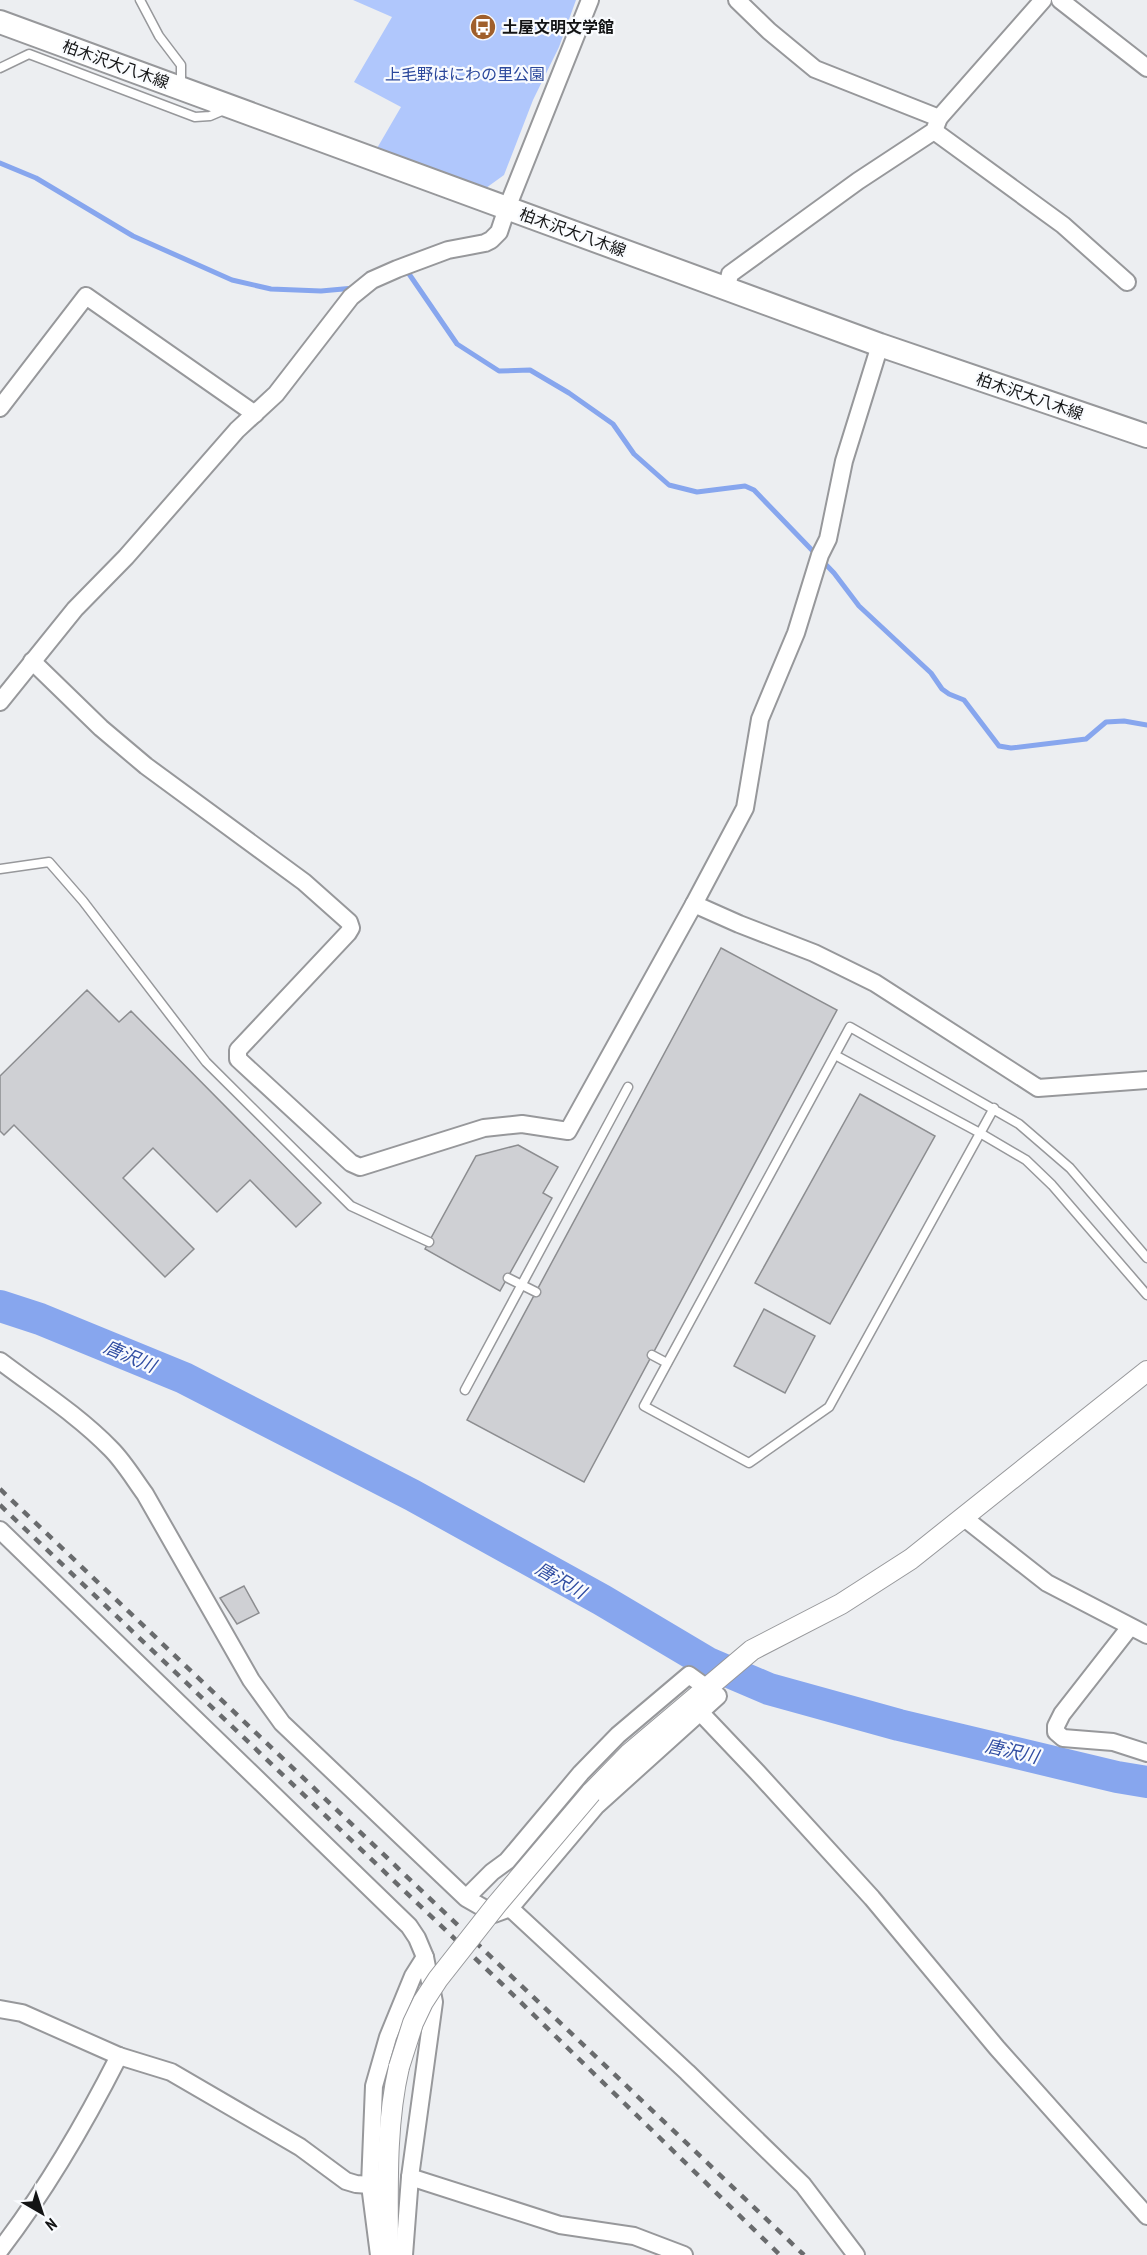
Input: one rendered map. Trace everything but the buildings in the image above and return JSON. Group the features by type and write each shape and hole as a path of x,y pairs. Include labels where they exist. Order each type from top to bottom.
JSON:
{"main road":[{"name":"柏木沢大八木線","path":"0,22 181,88 229,108 880,345 1147,436"}],"street":[{"path":"0,702 75,609 133,549 237,430 276,394 351,297 372,280 448,250 484,243 500,232 507,208 590,0"},
{"path":"737,0 814,69 936,124 1063,225 1127,282"},
{"path":"727,288 730,274 936,124 1043,0"},
{"path":"1060,0 1147,68"},
{"path":"0,408 86,296 255,414"},
{"path":"32,661 101,728 146,766 304,882 349,922 351,928 348,933 238,1050 238,1059 351,1163 360,1167 484,1128 522,1124 568,1131 746,808 760,719 796,633 820,555 828,539 844,460 880,345"},
{"path":"694,904 814,953 875,983 1038,1088 1147,1080"},
{"path":"0,1361 113,1450 145,1494 251,1680 282,1723 466,1898 494,1914 510,1908 596,1806 718,1696 710,1684 689,1675 618,1736 580,1773 507,1861 492,1872 466,1898"},
{"path":"388,2255 392,2116 399,2067 413,2023 438,1979 591,1793 629,1754 736,1662 752,1650 850,1598 911,1559 1147,1371"},
{"path":"963,1517 1047,1583 1147,1635"},
{"path":"0,1530 409,1926 417,1938 425,1958 434,2002 410,2177 404,2255"},
{"path":"1130,1627 1062,1714 1056,1726 1056,1732 1063,1738 1113,1742 1147,1753"},
{"path":"700,1712 872,1899 997,2048 1130,2200 1147,2216"},
{"path":"510,1908 687,2072 803,2185 856,2255"},
{"path":"379,2255 369,2185 375,2086 387,2037 413,1976 425,1958"},
{"path":"0,2009 22,2013 119,2055 171,2072 300,2147 346,2181 369,2185"},
{"path":"387,2037 428,2049"},
{"path":"0,2250 55,2168 98,2097 119,2055"},
{"path":"410,2177 560,2225 634,2236 684,2255"}],"lane":[{"path":"140,0 159,36 181,64 181,88"},
{"path":"0,68 29,54 195,117 210,116 229,108"},
{"path":"0,869 48,862 82,901 206,1062 222,1078 351,1206 429,1242"},
{"path":"994,1108 829,1407 749,1463 644,1406 850,1028 994,1108 1019,1124 1070,1168 1147,1258"},
{"path":"836,1055 1026,1160 1052,1185 1147,1295"},
{"path":"465,1390 628,1087"},
{"path":"508,1278 536,1292"},
{"path":"652,1355 668,1363"}],"green space":[{"name":"上毛野はにわの里公園","path":"353,0 576,0 559,47 533,100 504,175 486,188 376,150 401,107 354,82 392,17"}],"waterway":[{"path":"0,163 36,178 133,236 232,280 271,289 321,291 354,288"},
{"path":"404,272 407,271 457,344 499,371 530,370 569,393 613,424 634,454 669,485 697,492 745,486 754,490 834,573 859,606 931,673 942,689 964,700 999,746 1011,748 1086,739 1106,722 1124,721 1147,725"},
{"name":"唐沢川","path":"0,1306 40,1319 184,1378 412,1495 602,1600 708,1663 769,1689 899,1725 1117,1777 1147,1782"}],"railway":[{"path":"0,1489 804,2255"},
{"path":"0,1505 501,1983 780,2255"}],"place":[{"name":"土屋文明文学館","path":"483,27"}]}
